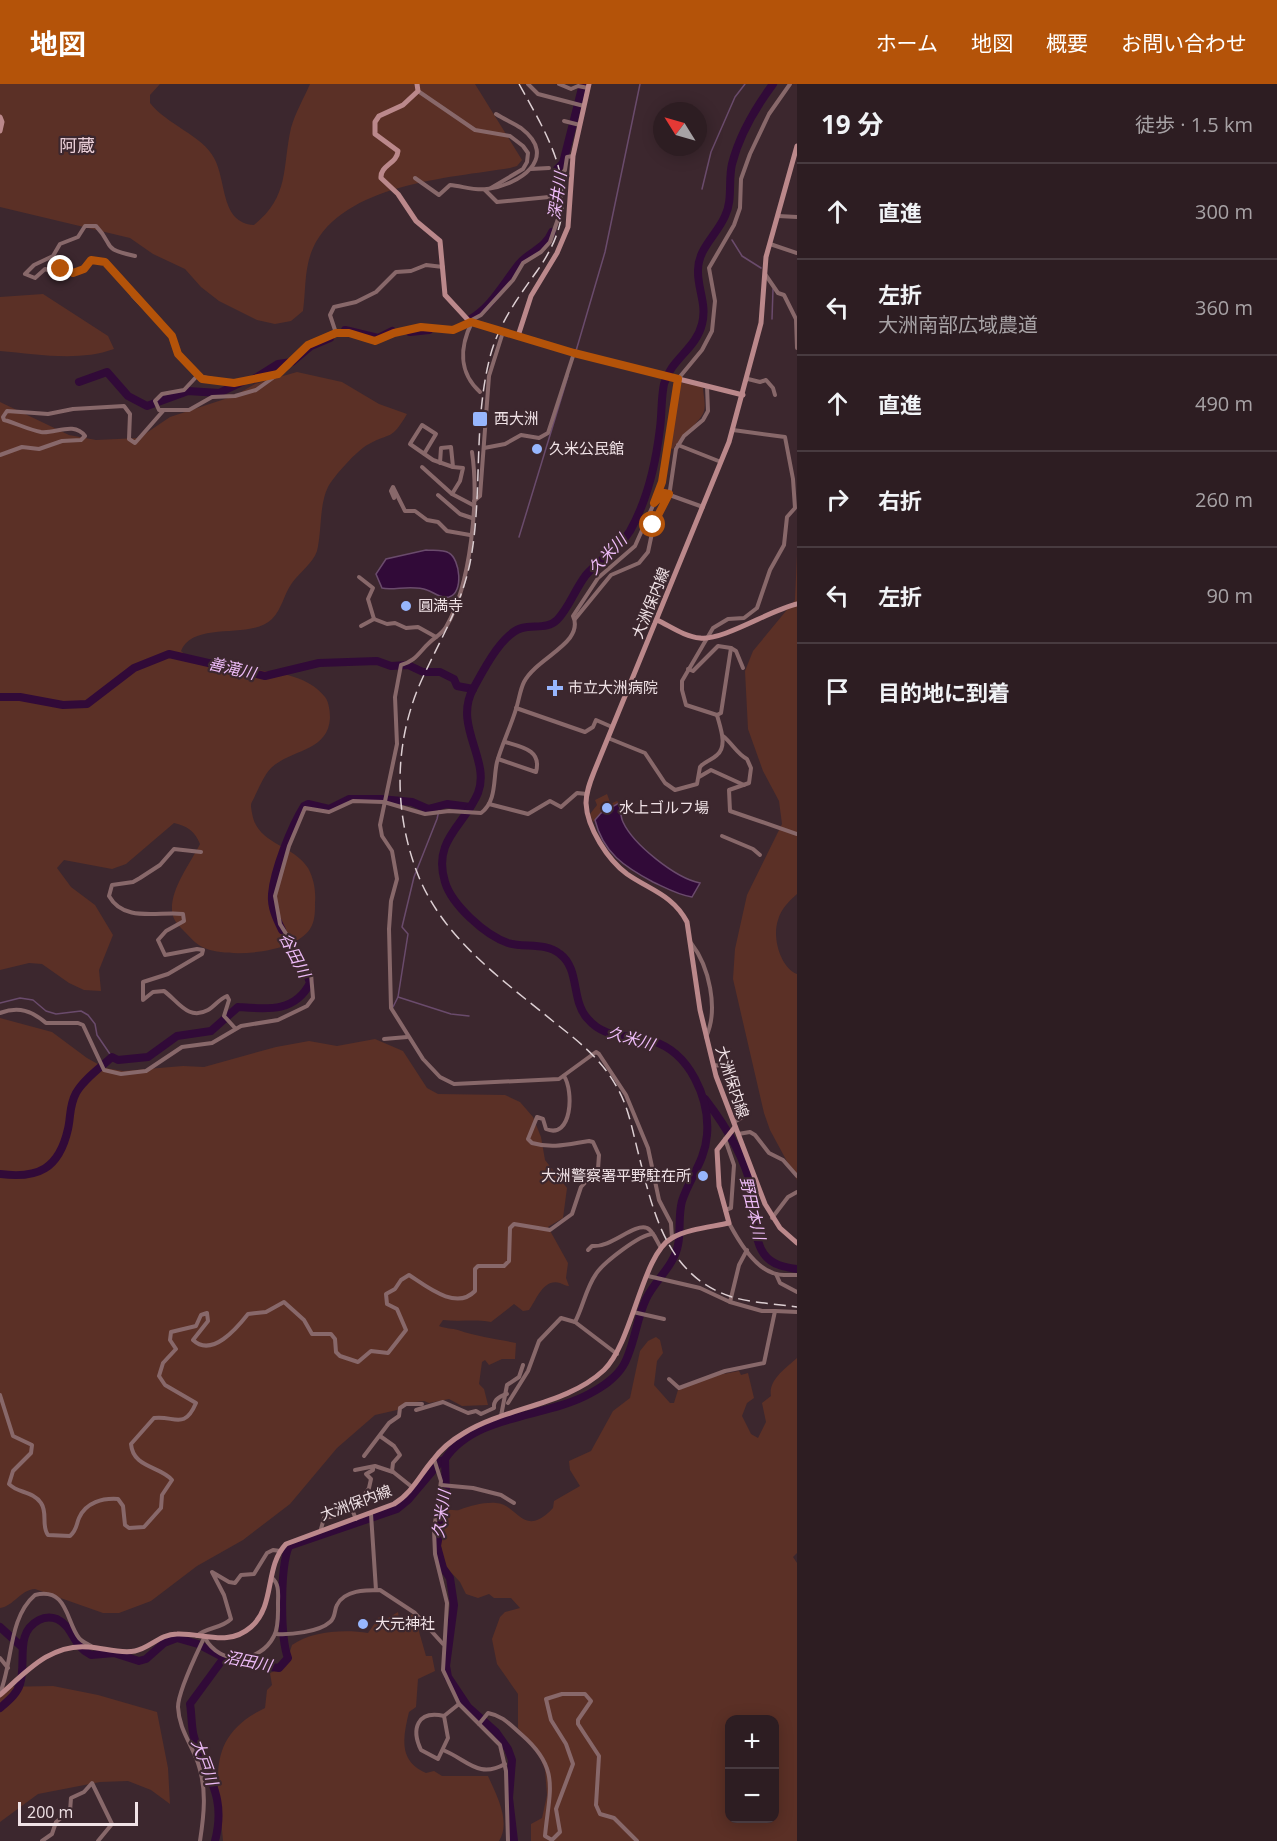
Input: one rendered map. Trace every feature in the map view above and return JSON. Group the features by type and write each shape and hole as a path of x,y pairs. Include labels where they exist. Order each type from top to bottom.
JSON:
{"main road":[{"path":"518,336 531,296 557,253 568,227 573,156 589,86"},
{"path":"417,87 403,105 379,116 373,128 379,138 398,151 394,160 383,169 381,178 398,194 416,221 440,241 445,295 470,321 574,353 743,395"},
{"path":"0,117 0,131"},
{"name":"大洲保内線","path":"280,1551 293,1540 321,1529 371,1515 401,1499 434,1460 464,1433 501,1416 539,1404 593,1378 616,1354 661,1248 673,1238 683,1234 729,1223 716,1164 717,1150 734,1126 712,1065 705,1037 691,943 680,909 658,890 621,869 606,851 589,816 587,794 733,430 748,379 763,309 764,274 770,244 797,146"},
{"path":"657,620 685,634 705,638 720,635 771,612 797,604"},
{"path":"734,1126 772,1218 797,1243"},
{"path":"0,1695 53,1652 74,1646 128,1652 145,1647 171,1634 196,1636 203,1640 228,1638 252,1626 263,1612 280,1551"}],"street":[{"path":"528,84 538,94 584,106"},
{"path":"559,84 571,89 578,86 589,86"},
{"path":"0,1013 24,1010 34,1013 46,1023 78,1023 83,1026 104,1070 121,1074 146,1071 158,1065 174,1050 217,1041 235,1028 278,1020 307,1006 313,998 311,974 280,924 275,896 289,846 305,808 329,812 353,801 384,802 425,814 454,811 480,813 489,804 498,759 526,678 549,654 571,640 576,630 573,616 598,578 635,546 654,503 662,482 677,379 702,350 712,331 715,301 710,268 734,225 740,208 744,168 769,114 790,84"},
{"path":"417,87 476,130 510,136 524,146 528,153 523,169 491,188"},
{"path":"415,178 439,195 450,185 485,190 515,180 530,170 537,161 538,152 534,145 521,128 496,114"},
{"path":"564,121 580,125"},
{"path":"197,376 184,390 158,397 155,406 163,411 189,410 212,397 226,398 248,392 278,374 308,345 336,333 349,333 375,341 394,333 421,327 453,330 470,321 489,307 513,280 523,263 541,252 550,242 559,216 560,177 565,170 567,157 573,156"},
{"path":"530,170 549,168"},
{"path":"485,190 497,202 549,197 559,192"},
{"path":"778,216 797,217"},
{"path":"135,256 114,251 96,226 86,226 78,237 60,244 53,255 34,265 25,274 35,278 45,269 57,273 63,267 73,273 84,269 91,260 105,262 172,336 178,354 197,376 234,383 278,374"},
{"path":"770,244 797,253"},
{"path":"336,333 330,315 334,307 356,302 376,292 396,272 411,271 431,264 444,267"},
{"path":"764,274 770,278 778,293 784,295 796,319 797,348"},
{"path":"470,321 462,352 470,381 480,392"},
{"path":"473,503 480,496 489,376 503,332"},
{"path":"484,448 505,444 521,435 538,438 548,433 574,353"},
{"path":"748,379 760,382 766,380 773,388 775,395"},
{"path":"575,619 611,575 639,563 644,558 655,519 669,494 673,458 678,445 706,416 707,386"},
{"path":"0,455 13,448 39,449 62,441 81,440 85,436 79,430 59,428 39,431 4,420 3,417 7,411 48,414 73,409 124,406 130,414 129,439 135,443 163,411"},
{"path":"424,454 436,434 422,425 410,444 424,454 440,463 463,468 460,481 452,494"},
{"path":"717,716 686,705 681,686 705,638 718,624 728,619 744,618 757,608 770,570 784,545 787,517 795,508 793,479 784,437 733,430"},
{"path":"678,445 722,462"},
{"path":"440,463 441,448 451,447 453,467"},
{"path":"472,452 476,468 472,518 459,598 446,627 414,660 401,664 395,697 397,744 380,831 390,847 397,879 391,901 389,929 391,1008 408,1037 440,1077 454,1084 549,1080 564,1076 596,1052 606,1063 626,1095 648,1148 658,1200 671,1223 673,1238"},
{"path":"422,467 452,494 473,503"},
{"path":"394,498 391,491 393,487 405,511 415,511 427,520 438,522 447,531 470,535"},
{"path":"654,503 664,493 704,507"},
{"path":"438,495 460,514 472,518"},
{"path":"359,577 373,588 368,596 374,619"},
{"path":"361,626 374,619 387,624 395,623 406,628 418,627 436,637"},
{"path":"688,669 693,670 718,646 736,651 743,668"},
{"path":"717,716 721,713 731,648"},
{"path":"516,708 585,732 592,728 596,720 612,727"},
{"path":"608,738 645,753 665,783 675,790 697,784 700,767 704,762 718,755 723,736 717,716"},
{"path":"723,736 733,744 740,755 747,759 752,777 749,783 729,790 730,811 797,834"},
{"path":"498,759 536,772 538,769 538,757 535,753 505,742"},
{"path":"699,778 711,770 744,785"},
{"path":"489,804 528,814 546,802 550,801 561,807 577,793 587,794"},
{"path":"722,836 753,849 760,855"},
{"path":"201,852 174,849 160,865 140,879 112,885 109,896 115,904 132,913 183,914 184,921 166,931 158,940 165,955 203,950 194,961 143,982 143,1000 153,992 164,991 185,1010 199,1013 207,1011 227,996 229,1000 224,1016 235,1028"},
{"path":"691,943 699,953 711,996 711,1026 705,1037"},
{"path":"384,1039 408,1037"},
{"path":"712,1065 723,1066 732,1078 742,1099 743,1117 734,1126"},
{"path":"0,1395 13,1436 32,1445 31,1454 14,1471 9,1484 39,1500 45,1511 45,1528 48,1535 70,1536 76,1529 80,1515 93,1502 102,1499 118,1499 123,1506 125,1525 129,1528 144,1527 161,1508 162,1495 172,1480 137,1459 131,1449 133,1440 154,1418 177,1421 187,1417 196,1403 165,1385 159,1376 163,1363 176,1349 170,1340 171,1332 196,1326 201,1315 207,1313 208,1321 193,1340 198,1344 210,1345 228,1336 248,1314 266,1312 284,1302 304,1320 312,1334 331,1334 335,1339 336,1352 340,1356 358,1362 371,1351 388,1353 406,1330 397,1309 387,1304 386,1294 395,1289 405,1277 409,1275 433,1292 443,1295 462,1297 472,1295 475,1291 475,1269 478,1266 504,1266 509,1261 509,1235 510,1228 514,1224 550,1230 572,1215 580,1187 598,1169 599,1155 596,1147 589,1141 570,1146 548,1146 532,1143 528,1139 537,1118 543,1119 546,1129 551,1131 567,1120 571,1091 564,1076"},
{"path":"738,1134 750,1132 755,1135 770,1153 783,1160 797,1176"},
{"path":"725,1137 734,1165 730,1208 725,1210"},
{"path":"772,1218 788,1197 797,1192"},
{"path":"729,1223 747,1250 766,1269 776,1274 797,1275"},
{"path":"588,1250 592,1246 614,1242 638,1228 650,1229 661,1248"},
{"path":"575,1322 592,1282 601,1268 643,1235 653,1234"},
{"path":"730,1302 739,1265 747,1250"},
{"path":"776,1274 780,1283 797,1292"},
{"path":"650,1277 700,1288 730,1302 762,1311 797,1312"},
{"path":"669,1379 679,1388 725,1371 764,1363 775,1311"},
{"path":"634,1312 664,1319"},
{"path":"508,1403 528,1371 543,1337 561,1318 575,1322 616,1354"},
{"path":"501,1416 507,1385 514,1378 519,1377 523,1365"},
{"path":"416,1410 442,1402 468,1413 482,1414 494,1408 494,1403 500,1396 507,1394"},
{"path":"364,1456 389,1423 399,1416 400,1408 410,1403 422,1404"},
{"path":"380,1436 394,1446 400,1455 393,1463 393,1472"},
{"path":"434,1460 441,1485 434,1530 435,1554 447,1603 443,1670 459,1704 497,1741 505,1764 508,1841"},
{"path":"353,1512 369,1488 370,1479 366,1474 373,1470 373,1467"},
{"path":"355,1470 373,1467 393,1472 413,1487"},
{"path":"441,1485 473,1488 501,1495 514,1503"},
{"path":"321,1529 324,1518 340,1515 349,1510 353,1512"},
{"path":"353,1512 356,1519"},
{"path":"371,1515 376,1590"},
{"path":"196,1636 199,1632 220,1627 231,1619 224,1595 212,1572 235,1583 241,1575 254,1574 267,1553 273,1550 280,1551"},
{"path":"200,1841 205,1801 203,1781 196,1758 182,1731 178,1708 192,1660 203,1640 223,1655 240,1659 255,1656 277,1634 279,1591 272,1577"},
{"path":"277,1634 314,1629 329,1623 335,1615 338,1603 351,1593 376,1590 385,1591 415,1613 443,1644"},
{"path":"0,1695 22,1611 28,1601 41,1593 58,1600 70,1616 79,1639 93,1647"},
{"path":"0,1658 8,1668"},
{"path":"479,1723 492,1713 504,1718 540,1752 552,1786 545,1836 552,1840 560,1832 556,1809 573,1764 566,1744 551,1720 546,1699 562,1694 585,1694 591,1701 578,1724 600,1762 596,1805 600,1814 614,1818 637,1841"},
{"path":"444,1716 448,1738 438,1759 425,1754 415,1732 417,1723 430,1715 444,1716 459,1704"},
{"path":"443,1750 470,1766 487,1771 492,1771 505,1764"},
{"path":"42,1841 52,1834 56,1822 70,1811 71,1798 84,1792 92,1783 112,1824 98,1841"}],"shaded area":[{"path":"0,84 160,84 150,95 150,103 209,150 218,167 230,209 235,217 254,225 266,214 279,192 283,181 291,128 310,84 475,84 522,160 517,166 510,168 400,188 372,197 348,210 328,227 313,248 307,271 303,311 291,321 275,324 257,320 219,301 201,287 185,269 153,254 130,238 0,207"},
{"path":"43,294 108,336 114,349 72,356 0,351 0,297"},
{"path":"297,372 342,382 379,404 407,414 394,432 364,447 331,482 323,502 317,551 292,583 272,619 263,625 251,628 197,636 181,651 194,660 211,665 273,672 293,677 311,684 326,699 330,718 328,729 323,737 316,744 271,768 261,783 251,806 255,824 261,832 294,854 308,868 315,894 315,914 312,926 302,937 291,944 277,948 231,953 203,948 191,938 173,916 173,902 178,885 200,844 190,830 174,823 126,864 112,869 64,860 57,868 71,887 95,905 113,935 99,970 101,991 84,990 69,983 42,964 29,963 0,970 0,402 69,435 96,440 139,438 170,417 234,396 255,384"},
{"path":"678,382 703,387 705,408 699,419 673,449 668,447"},
{"path":"426,550 444,551 453,556 459,576 454,594 446,597 421,588 382,588 376,574 386,559"},
{"path":"797,554 797,894 781,912 776,935 782,958 786,965 797,974 797,1180 770,1130 764,1113 733,979 735,949 747,895 782,824 779,801 763,771 748,729 745,671 753,651 795,600"},
{"name":"水上ゴルフ場","path":"607,794 610,802 599,809 617,801 619,803 601,813 593,822 590,814 597,805 595,800"},
{"path":"619,803 623,822 645,850 667,867 700,883 692,897 653,882 624,864 609,850 595,820 601,813"},
{"path":"0,1018 52,1032 87,1058 105,1068 123,1071 183,1066 204,1067 276,1047 309,1041 337,1046 375,1039 403,1051 427,1088 438,1094 505,1095 520,1102 533,1117 541,1137 545,1160 567,1188 563,1218 548,1227 568,1263 566,1278 569,1286 554,1282 549,1284 541,1291 529,1310 523,1311 514,1304 491,1322 443,1320 439,1326 444,1328 516,1343 515,1359 502,1359 489,1365 485,1360 482,1362 479,1384 484,1389 488,1405 462,1406 449,1399 429,1403 424,1401 405,1403 397,1410 375,1415 337,1448 290,1504 243,1540 197,1566 151,1601 119,1613 103,1613 35,1589 25,1592 5,1607 0,1608"},
{"path":"656,1337 660,1340 663,1353 657,1361 654,1385 670,1403 674,1403 678,1390 708,1377 739,1371 741,1375 748,1373 754,1398 747,1403 742,1416 751,1434 758,1438 766,1422 762,1403 771,1396 775,1380 797,1358 797,1553 793,1557 797,1563 797,1841 531,1841 531,1824 542,1818 547,1795 545,1770 538,1752 518,1728 518,1694 497,1664 492,1639 500,1617 505,1612 520,1608 511,1598 494,1598 489,1594 478,1598 466,1594 460,1582 447,1568 439,1536 446,1510 496,1503 504,1505 528,1521 535,1521 553,1508 554,1501 580,1486 570,1470 569,1461 591,1451 613,1411 630,1398 640,1351 648,1341"},
{"path":"398,1612 399,1619 414,1614 426,1656 432,1656 435,1671 418,1679 416,1707 409,1712 405,1730 407,1755 417,1768 426,1773 434,1771 442,1776 488,1776 499,1800 503,1817 504,1826 499,1841 223,1841 218,1782 223,1748 231,1733 245,1720 265,1708 267,1690 272,1685 270,1673 284,1665 292,1645 300,1640 328,1632 368,1633 379,1617 385,1620"},
{"path":"53,1686 98,1695 157,1712 168,1768 170,1804 151,1790 128,1781 100,1782 38,1794 0,1822 0,1687"}],"waterway":[{"name":"深井川","path":"559,206 557,169 563,163 583,84"},
{"path":"576,351 605,252 640,84"},
{"path":"702,189 711,152 735,97 745,84"},
{"name":"久米川","path":"514,1841 509,1798 512,1760 508,1749 496,1732 468,1707 448,1677 446,1666 454,1605 450,1578 443,1568 437,1546 446,1496 445,1459 458,1444 474,1433 492,1425 571,1402 589,1394 620,1371 630,1351 646,1299 676,1253 682,1201 706,1144 707,1121 701,1092 687,1066 677,1055 652,1041 601,1030 587,1018 579,1003 570,968 560,954 548,948 508,943 489,933 470,918 455,900 445,882 442,867 443,855 446,844 478,793 481,781 467,716 468,703 482,673 500,645 515,631 549,625 557,620 586,575 626,537 636,519 650,481 656,454 662,395 667,375 695,340 702,324 703,304 698,279 701,256 722,223 727,210 732,164 739,143 754,112 773,84"},
{"name":"深井川","path":"469,320 491,302 519,264 541,246 552,232"},
{"path":"732,240 742,256 761,268"},
{"path":"772,319 773,289"},
{"name":"深井川","path":"345,330 378,338 392,331"},
{"name":"深井川","path":"410,332 429,330"},
{"name":"深井川","path":"254,379 278,364 292,362 311,346 330,338"},
{"name":"深井川","path":"79,382 107,372 128,396 147,406 188,391 219,393 242,382"},
{"path":"519,537 568,376"},
{"name":"善滝川","path":"0,697 20,697 63,705 87,704 134,668 169,654 265,676 319,663 377,661 391,666 408,665 423,672 440,672 454,679 457,686 473,689"},
{"name":"谷田川","path":"282,930 273,908 273,884 284,849 304,806 308,804 329,809 349,799 381,799 412,802 428,809 447,804 470,807"},
{"path":"393,1007 398,997 408,934 402,927 414,877 440,806"},
{"name":"谷田川","path":"0,1174 36,1173 53,1162 64,1143 76,1093 88,1078 112,1057 118,1060 148,1057 177,1036 211,1031 238,1007 269,1008 288,1004 304,993 310,983 303,962"},
{"path":"398,997 451,1014 469,1016"},
{"path":"0,1003 20,998 33,1000 46,1011 56,1014 81,1011 88,1015 95,1024 97,1035 112,1057"},
{"name":"野田本川","path":"705,1099 727,1131 745,1166 752,1190 756,1232 760,1247 767,1258 775,1263 797,1269"},
{"name":"沼田川","path":"0,1708 19,1688 26,1632 39,1620 46,1618 55,1618 63,1622 80,1647 91,1655 114,1653 139,1661 146,1659 164,1643 177,1638 198,1644 232,1662 279,1668 288,1658 285,1648 282,1602 284,1569 289,1546 397,1509 408,1500 441,1461"},
{"path":"0,1627 22,1647"},
{"name":"大戸川","path":"215,1841 218,1825 217,1798 194,1737 190,1704 223,1659"}],"railway":[{"path":"519,84 544,131 561,176 563,198 560,222 552,246 502,325 489,361 481,411 476,513 470,563 456,608 414,699 403,745 400,791 407,838 423,887 453,932 491,970 588,1050 609,1075 626,1108 657,1218 677,1257 692,1274 710,1287 732,1297 797,1307"}],"place":[{"name":"西大洲","path":"480,419"},
{"name":"久米公民館","path":"537,449"},
{"name":"圓満寺","path":"406,606"},
{"name":"市立大洲病院","path":"555,688"},
{"name":"水上ゴルフ場","path":"607,808"},
{"name":"大洲警察署平野駐在所","path":"703,1176"},
{"name":"大元神社","path":"363,1624"}],"district":[{"name":"阿蔵","path":"77,146"}],"route":[{"path":"61,269 66,268 73,273 84,269 87,262 91,260 105,262 116,272 133,296 172,336 178,354 202,379 234,383 278,374 288,367 308,345 336,333 349,333 375,341 394,333 421,327 443,331 453,330 471,322 574,353 678,379 662,482 654,503 664,493 669,494 653,525"}]}
